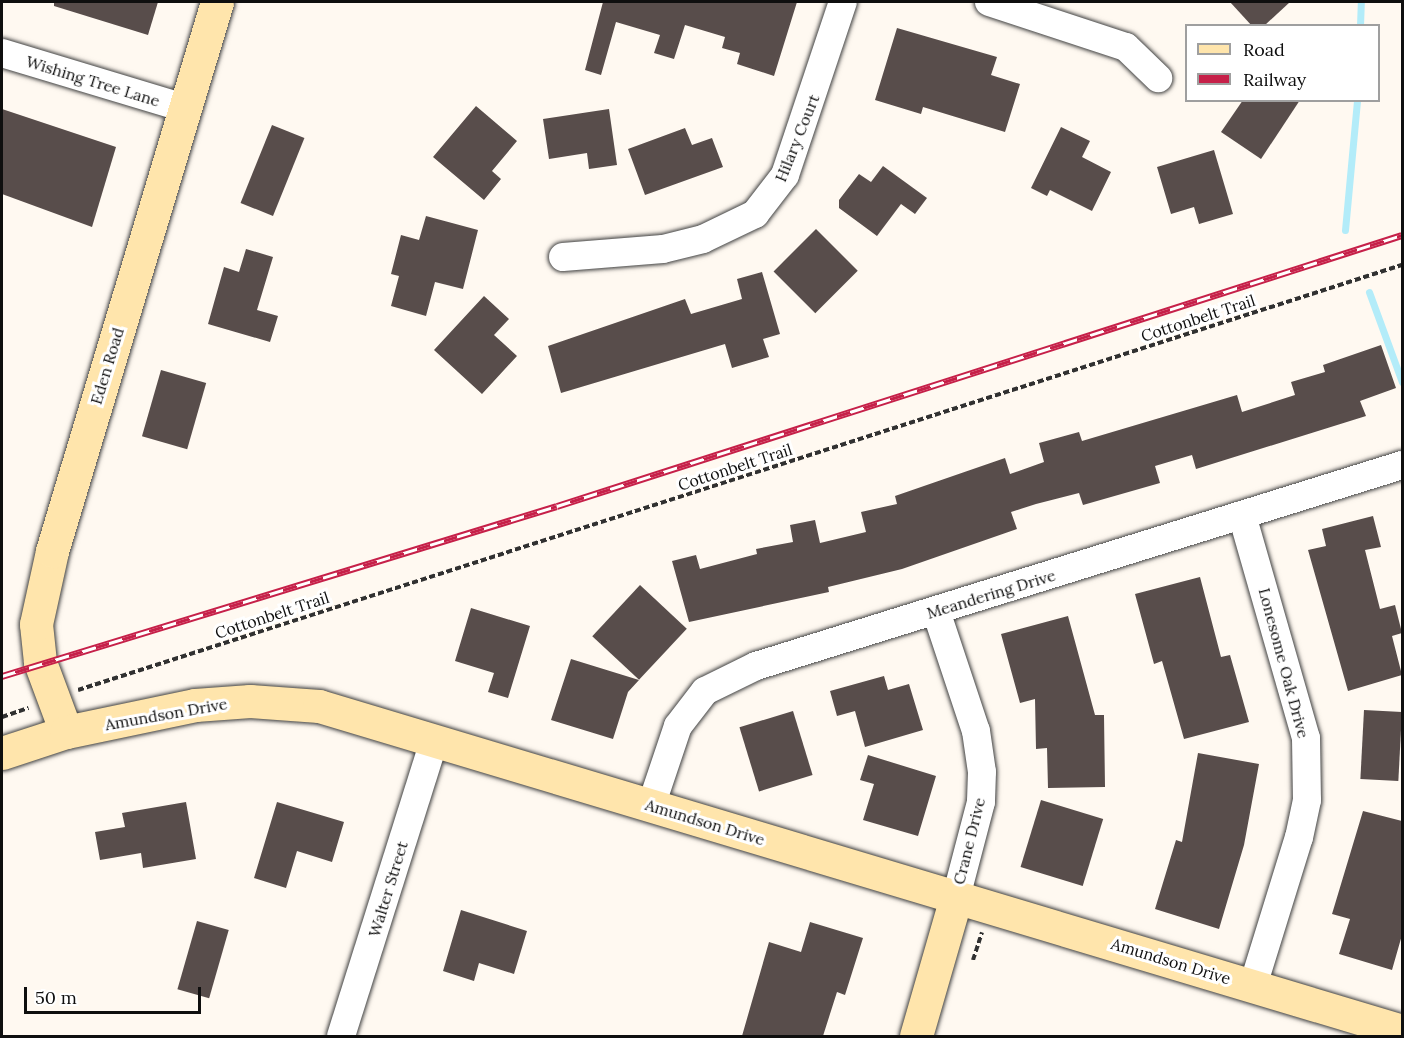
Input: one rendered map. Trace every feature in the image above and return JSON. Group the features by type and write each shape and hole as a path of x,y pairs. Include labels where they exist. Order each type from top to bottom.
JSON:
{"street":[{"name":"Eden Road","path":"66,732 40,662 36,624 52,551 217,2"},
{"name":"Hilary Court","path":"563,257 663,249 703,239 755,214 785,175 843,2"},
{"path":"989,2 1126,47 1158,78"},
{"name":"Wishing Tree Lane","path":"2,53 184,108"},
{"name":"Meandering Drive","path":"651,806 678,726 705,691 756,666 1402,465"},
{"name":"Lonesome Oak Drive","path":"1242,515 1306,738 1307,800 1299,837 1253,986"},
{"name":"Crane Drive","path":"916,1036 981,802 982,772 976,731 936,611"},
{"name":"Amundson Drive","path":"2,753 66,732 195,705 250,701 319,706 1402,1031"},
{"name":"Walter Street","path":"341,1036 434,741"}],"path":[{"name":"Cottonbelt Trail","path":"75,691 1402,265"},
{"path":"2,717 33,706"}],"building":[{"path":"54,2 158,2 148,35 54,6"},
{"path":"603,2 797,2 774,76 737,64 740,53 722,48 725,37 685,25 674,59 654,53 660,35 616,22 601,75 585,70"},
{"path":"1230,2 1290,2 1266,24 1250,24"},
{"path":"897,28 997,57 991,75 1020,84 1005,132 923,107 921,114 875,100"},
{"path":"1242,102 1299,102 1261,159 1221,132"},
{"path":"476,106 517,141 492,171 501,179 484,200 433,157"},
{"path":"2,109 116,147 92,227 2,194"},
{"path":"609,109 617,165 589,169 587,153 549,159 543,119"},
{"path":"272,125 304,138 273,216 241,203"},
{"path":"1061,127 1090,141 1082,157 1111,172 1092,211 1050,190 1047,196 1031,188"},
{"path":"685,128 692,145 712,138 723,167 645,195 628,149"},
{"path":"1214,150 1233,214 1199,224 1194,207 1171,214 1157,167"},
{"path":"883,166 927,198 915,214 901,204 877,236 839,208 839,200 859,174 871,182"},
{"path":"426,216 478,230 463,289 435,282 426,316 391,306 399,276 391,274 401,235 419,240"},
{"path":"816,229 858,271 815,313 774,271"},
{"path":"246,249 273,257 257,310 278,316 270,342 208,324 224,267 239,272"},
{"path":"762,272 780,334 763,339 769,357 732,368 725,344 561,393 548,346 685,299 691,314 742,299 737,279"},
{"path":"484,296 509,319 494,335 517,356 482,394 434,350"},
{"path":"1381,345 1396,388 1360,401 1366,416 1196,469 1192,455 1155,466 1160,483 1083,505 1079,493 1036,504 1011,512 1017,529 902,569 828,587 829,592 689,622 672,561 696,555 700,569 757,554 756,549 793,542 790,525 815,520 820,543 866,532 861,512 897,504 895,496 1005,458 1010,474 1044,462 1039,443 1079,432 1082,441 1237,395 1242,412 1295,395 1291,382 1325,372 1323,365"},
{"path":"161,370 206,383 187,449 142,436"},
{"path":"1373,516 1381,547 1365,550 1380,609 1395,605 1402,633 1392,636 1402,675 1348,691 1308,550 1326,546 1322,529"},
{"path":"1200,577 1221,657 1230,655 1249,722 1184,739 1162,661 1154,664 1135,594"},
{"path":"640,585 687,629 639,680 592,636"},
{"path":"471,608 530,626 508,698 488,692 494,673 455,661"},
{"path":"1068,616 1095,715 1104,715 1105,787 1048,788 1047,748 1036,749 1035,699 1020,703 1001,634"},
{"path":"571,659 639,680 628,692 613,739 551,720"},
{"path":"884,676 888,690 909,684 923,730 865,747 855,711 837,716 830,691"},
{"path":"1364,710 1402,712 1398,781 1360,779"},
{"path":"793,711 813,775 759,791 739,727"},
{"path":"1198,753 1259,764 1244,845 1219,929 1155,909 1176,840 1182,842"},
{"path":"868,755 936,776 918,836 863,820 874,784 860,780"},
{"path":"1041,800 1103,819 1083,886 1021,867"},
{"path":"186,802 196,859 143,868 141,853 100,860 95,832 125,827 122,813"},
{"path":"277,802 344,822 332,862 297,851 286,888 254,878"},
{"path":"1363,811 1402,821 1402,935 1392,970 1339,954 1350,919 1332,914"},
{"path":"461,910 527,931 514,974 479,963 474,981 443,971"},
{"path":"197,921 229,930 209,998 177,989"},
{"path":"810,922 863,938 845,995 837,992 823,1036 742,1036 769,942 801,952"}],"waterway":[{"path":"1360,24 1361,2"},
{"path":"1345,230 1357,102"},
{"path":"1369,292 1402,382"}],"railway":[{"path":"2,676 557,506 1402,235"}]}
